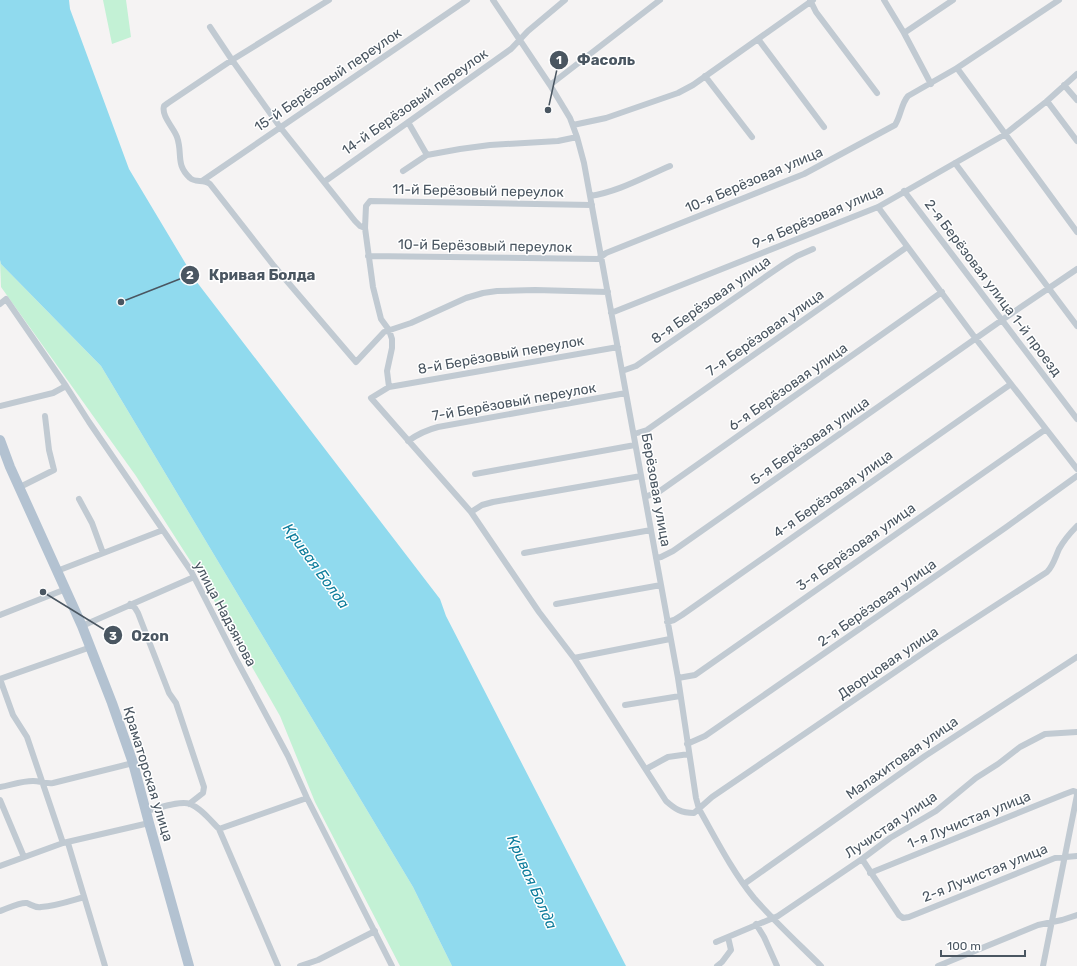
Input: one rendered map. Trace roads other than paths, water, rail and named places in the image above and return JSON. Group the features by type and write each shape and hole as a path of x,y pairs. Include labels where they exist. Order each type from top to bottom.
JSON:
{"main road":[{"name":"Краматорская улица","path":"0,440 82,626 133,763 189,966"}],"street":[{"path":"329,0 232,60 168,103 164,106 163,112 177,138 181,165 192,180 207,181 210,184 274,266 356,362 378,336 384,332 411,324 466,298 483,293 535,290 608,292"},
{"name":"15-й Берёзовый переулок","path":"202,181 467,0"},
{"name":"Берёзовая улица","path":"493,0 550,85 573,125 584,163 678,678 687,744 699,809 733,869 744,884 773,918 821,966"},
{"name":"14-й Берёзовый переулок","path":"324,182 511,49 528,31 566,0"},
{"path":"550,85 660,0"},
{"path":"573,125 606,118 678,93 758,39 811,0 816,12 877,93"},
{"path":"884,0 904,33 931,84"},
{"path":"904,33 953,0"},
{"name":"10-я Берёзовая улица","path":"601,257 804,174 895,125 899,120 905,100 908,96 957,68 1059,0"},
{"path":"210,27 280,127 355,221 360,226 365,228 368,256 378,309 381,319 389,330 392,339 392,348 387,371 389,387 371,398 471,512 538,612 574,658 666,801 676,809 686,813 694,813 699,809"},
{"path":"758,39 824,127"},
{"path":"957,68 1004,135 1077,232"},
{"name":"9-я Берёзовая улица","path":"611,313 878,207 1004,135 1047,101 1077,74"},
{"path":"705,76 752,137"},
{"path":"1064,85 1077,100"},
{"path":"1047,101 1077,141"},
{"path":"408,122 427,155"},
{"path":"403,171 427,155 490,145 558,141 577,137"},
{"path":"955,163 1077,326"},
{"path":"590,196 622,187 670,166"},
{"name":"2-я Берёзовая улица 1-й проезд","path":"904,191 1077,419"},
{"name":"11-й Берёзовый переулок","path":"365,228 366,206 370,201 592,205"},
{"path":"878,207 976,339 1077,469"},
{"name":"7-я Берёзовая улица","path":"634,434 647,430 907,247"},
{"name":"8-я Берёзовая улица","path":"622,371 636,366 784,264 813,249"},
{"name":"10-й Берёзовый переулок","path":"368,256 592,260 601,257"},
{"name":"5-я Берёзовая улица","path":"656,558 673,551 1077,269"},
{"name":"6-я Берёзовая улица","path":"645,497 660,491 942,292"},
{"name":"улица Надзянова","path":"0,304 6,300 66,386 194,577 288,756 307,798 392,966"},
{"name":"8-й Берёзовый переулок","path":"389,387 618,347"},
{"name":"4-я Берёзовая улица","path":"667,622 682,615 1012,384"},
{"path":"0,406 53,393 66,386"},
{"name":"7-й Берёзовый переулок","path":"408,441 427,430 438,427 626,393"},
{"path":"20,487 54,470 49,450 45,416"},
{"name":"3-я Берёзовая улица","path":"678,678 695,674 1046,429"},
{"path":"475,474 636,445"},
{"path":"471,512 482,505 493,502 641,476"},
{"name":"2-я Берёзовая улица","path":"687,744 705,736 999,533 1077,476"},
{"path":"79,498 92,523 103,553"},
{"name":"Дворцовая улица","path":"699,809 712,797 932,646 1046,572 1055,561 1063,542 1077,526"},
{"path":"58,571 163,530"},
{"path":"524,553 651,530"},
{"path":"82,626 194,577"},
{"path":"556,604 661,586"},
{"path":"0,615 66,589"},
{"path":"130,604 138,613 169,694 176,703 204,787 204,793 189,804"},
{"path":"574,658 670,639"},
{"path":"91,648 0,679 13,715 27,738 84,897 104,966"},
{"name":"Малахитовая улица","path":"744,884 925,756 1077,656"},
{"path":"625,705 680,696"},
{"name":"Лучистая улица","path":"716,942 773,918 862,859 890,838 936,811 966,786 998,764 1020,746 1045,734 1077,732"},
{"path":"646,769 668,757 689,754"},
{"path":"0,787 34,781 53,783 133,763"},
{"name":"1-я Лучистая улица","path":"870,873 1064,794 1073,791 1077,792"},
{"path":"1044,966 1077,795"},
{"path":"219,828 307,798"},
{"path":"0,800 24,857"},
{"path":"146,812 182,803 189,804 196,808 219,828 278,966"},
{"path":"0,866 65,843 149,823"},
{"name":"2-я Лучистая улица","path":"870,873 903,918 909,917 1054,858 1077,856"},
{"path":"862,859 870,873"},
{"path":"0,911 22,903 34,907 40,907 61,904 84,897"},
{"path":"938,966 1038,925 1077,915"},
{"path":"756,924 778,966"},
{"path":"300,966 319,963 375,931"},
{"path":"717,966 722,962 730,950 728,937"}],"water":[{"path":"0,0 69,0 70,9 129,169 196,281 440,599 446,616 626,966 452,966 413,887 101,366 1,264"}],"place":[{"name":"Фасоль","path":"548,110"},
{"name":"Кривая Болда","path":"121,302"},
{"name":"Ozon","path":"43,592"}]}
